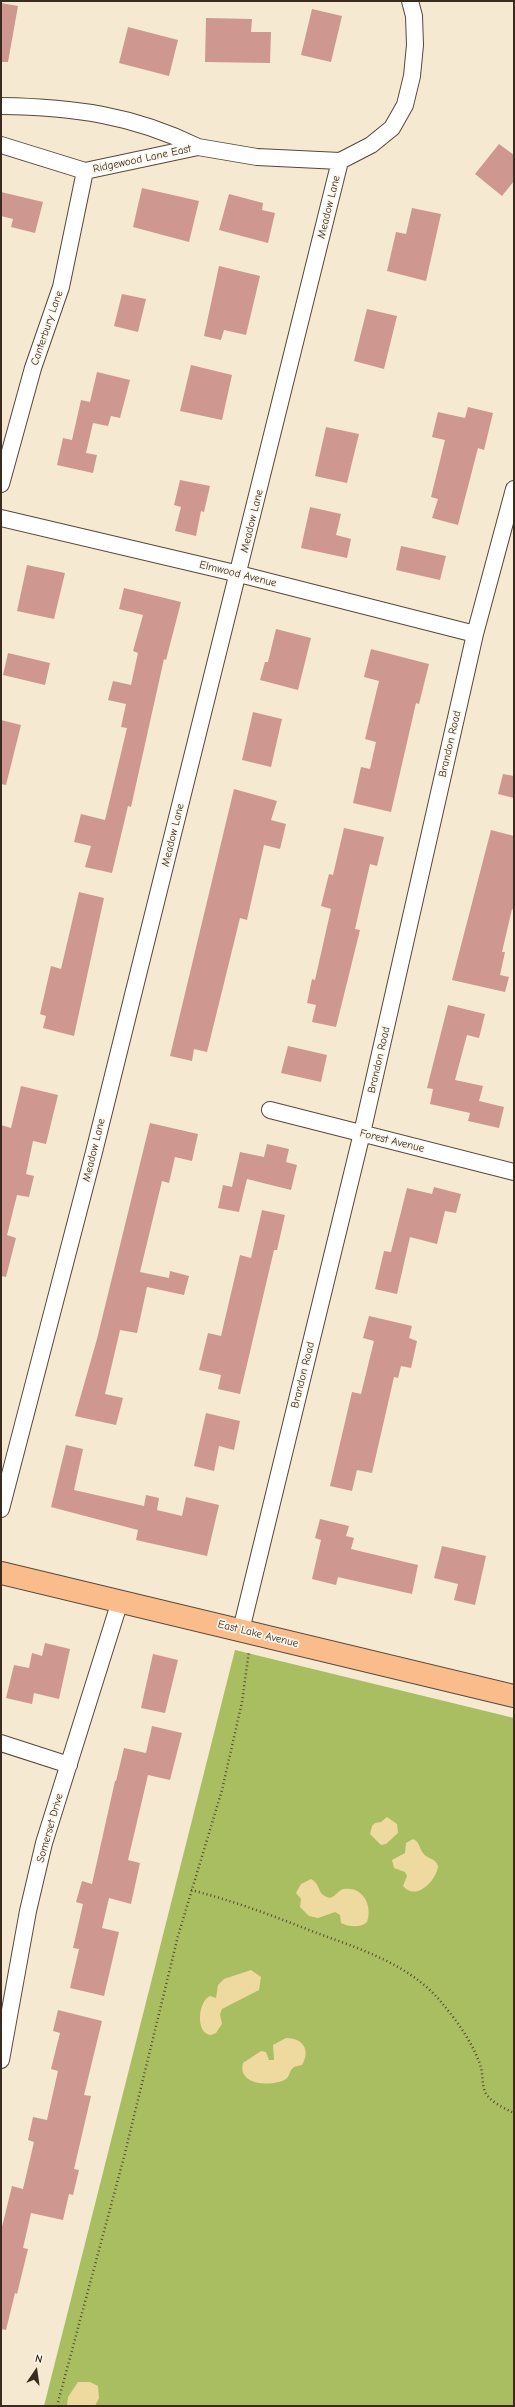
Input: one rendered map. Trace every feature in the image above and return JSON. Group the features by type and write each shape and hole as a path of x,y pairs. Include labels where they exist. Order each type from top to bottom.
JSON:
{"main road":[{"name":"East Lake Avenue","path":"1,1573 514,1696"}],"street":[{"path":"340,161 371,145 392,128 405,105 412,76 415,45 414,16 410,1"},
{"path":"1,106 58,107 95,112 154,127 198,147"},
{"path":"1,145 85,171"},
{"name":"Ridgewood Lane East","path":"85,171 198,147 257,157 340,161"},
{"name":"Meadow Lane","path":"1,1509 94,1152 239,574 340,161"},
{"name":"Canterbury Lane","path":"1,484 33,368 61,287 85,171"},
{"name":"Brandon Road","path":"246,1631 362,1133 475,634 510,521 514,489"},
{"name":"Elmwood Avenue","path":"1,518 239,574 475,634"},
{"name":"Forest Avenue","path":"270,1110 514,1172"},
{"name":"Somerset Drive","path":"1,2060 28,1911 44,1844 120,1601"},
{"path":"1,1743 69,1765"}],"path":[{"path":"56,2406 124,2157 191,1890 222,1790 242,1702 246,1631"},
{"path":"191,1890 260,1911 378,1956 403,1970 426,1986 442,2003 475,2053 481,2068 485,2092 491,2099 514,2113"}],"green space":[{"path":"235,1650 514,1718 514,2406 44,2406"}],"sand":[{"path":"387,1817 397,1824 398,1833 386,1844 381,1845 370,1834 372,1826 375,1823 381,1822"},
{"path":"413,1839 417,1842 425,1855 435,1861 438,1866 437,1872 430,1883 414,1892 403,1886 407,1876 405,1872 394,1868 392,1860 405,1853 406,1843"},
{"path":"311,1879 317,1884 322,1894 330,1898 344,1889 351,1889 361,1894 365,1898 369,1910 367,1922 358,1926 344,1924 341,1923 340,1915 335,1912 318,1918 309,1916 300,1907 301,1899 296,1893 301,1884"},
{"path":"251,1970 261,1977 259,1990 222,2009 220,2014 222,2024 216,2033 211,2035 206,2033 200,2024 200,2017 203,2004 206,1999 210,1996 216,1998 218,1985 224,1979"},
{"path":"286,2038 297,2040 304,2046 306,2054 302,2065 293,2068 286,2079 280,2082 265,2084 257,2083 245,2076 243,2071 243,2063 261,2051 266,2052 269,2060 274,2060 273,2045"},
{"path":"78,2382 90,2382 98,2386 99,2398 95,2406 67,2406 68,2397"}],"building":[{"path":"1,3 18,6 8,62 1,62"},
{"path":"312,9 342,16 331,62 301,55"},
{"path":"206,18 252,19 251,32 271,32 270,63 205,62"},
{"path":"128,27 178,40 169,76 119,63"},
{"path":"499,144 514,155 514,181 502,196 475,174"},
{"path":"142,188 199,201 189,242 133,227"},
{"path":"1,192 43,202 35,233 11,227 13,219 1,216"},
{"path":"229,194 263,203 262,210 275,213 268,243 219,230"},
{"path":"412,208 441,214 426,281 387,271 396,232 406,234"},
{"path":"219,266 260,276 246,335 224,330 221,340 204,336"},
{"path":"122,294 146,299 138,332 114,326"},
{"path":"367,309 397,316 384,369 354,361"},
{"path":"191,365 232,375 222,420 180,411"},
{"path":"97,372 130,380 120,418 111,416 108,426 93,423 86,453 97,455 93,473 57,465 63,438 72,440 81,400 90,402"},
{"path":"468,407 493,413 484,450 478,448 458,525 432,518 438,499 431,497 445,440 432,437 438,412 465,418"},
{"path":"326,427 359,434 347,483 315,476"},
{"path":"180,480 210,486 204,512 201,511 196,536 175,531 181,507 174,505"},
{"path":"310,507 341,514 336,535 351,539 347,558 301,548"},
{"path":"401,546 446,556 440,580 396,570"},
{"path":"27,565 65,573 54,619 17,611"},
{"path":"124,588 181,602 166,660 164,659 131,807 128,806 112,873 85,867 91,846 74,842 81,814 105,820 127,728 121,727 126,704 108,700 113,681 131,685 138,653 133,651 143,615 119,609"},
{"path":"276,629 311,638 298,690 260,680 265,662 268,662"},
{"path":"371,649 429,664 419,704 416,703 391,812 353,803 361,767 370,769 376,742 365,739 379,681 364,677"},
{"path":"8,653 50,663 45,685 3,675"},
{"path":"253,712 282,719 271,767 242,760"},
{"path":"1,720 21,725 6,785 1,784"},
{"path":"503,774 514,776 514,798 498,794"},
{"path":"234,789 277,801 271,820 286,824 280,849 264,845 247,920 240,918 207,1052 194,1049 192,1061 170,1056"},
{"path":"344,828 384,837 377,866 370,864 355,929 360,930 336,1027 312,1022 316,1005 307,1003 312,979 315,980 331,909 321,906 329,874 333,875"},
{"path":"491,830 514,836 514,910 512,909 502,952 505,952 500,975 509,977 505,992 452,980"},
{"path":"79,892 104,898 74,1036 43,1028 46,1016 40,1014 51,966 61,969"},
{"path":"448,1005 485,1014 479,1038 467,1035 455,1080 483,1086 479,1101 504,1107 499,1128 468,1121 470,1113 430,1104 433,1089 427,1088"},
{"path":"288,1046 327,1055 321,1082 281,1073"},
{"path":"21,1086 58,1095 46,1144 33,1141 26,1174 34,1176 29,1197 17,1195 7,1235 16,1238 6,1277 1,1276 1,1125 11,1128"},
{"path":"150,1123 198,1134 192,1161 175,1157 169,1183 162,1181 140,1272 169,1278 170,1271 189,1276 184,1295 147,1287 137,1333 120,1330 105,1394 123,1398 116,1425 75,1416 97,1339"},
{"path":"267,1144 289,1149 286,1162 297,1165 291,1190 247,1179 239,1212 218,1208 223,1185 232,1187 240,1152 264,1157"},
{"path":"434,1187 461,1194 456,1213 445,1211 437,1244 410,1237 397,1294 375,1289 384,1251 391,1252 407,1188 432,1194"},
{"path":"262,1210 285,1215 277,1250 274,1250 240,1394 218,1389 221,1375 199,1370 208,1333 221,1336 240,1255 251,1258"},
{"path":"369,1316 412,1326 409,1338 417,1341 411,1368 401,1366 398,1378 394,1377 372,1473 357,1470 352,1491 330,1486 352,1392 361,1394 374,1341 363,1338"},
{"path":"206,1413 240,1421 234,1450 219,1446 214,1471 194,1466"},
{"path":"66,1445 83,1449 74,1490 144,1506 146,1495 159,1498 157,1510 182,1516 186,1497 219,1505 207,1556 136,1540 138,1530 51,1507"},
{"path":"320,1519 349,1526 346,1536 354,1538 351,1549 418,1565 412,1594 338,1577 336,1585 312,1579 321,1540 315,1538"},
{"path":"442,1546 486,1556 475,1605 454,1600 458,1584 434,1578"},
{"path":"45,1643 70,1649 59,1699 34,1693 32,1704 6,1698 14,1665 29,1668 32,1653 42,1656"},
{"path":"153,1654 178,1660 165,1713 141,1708"},
{"path":"152,1726 182,1733 170,1780 148,1775 128,1860 140,1863 131,1904 109,1898 102,1928 119,1932 104,1996 70,1988 79,1949 73,1948 83,1904 76,1902 82,1881 92,1884 115,1781 124,1748 146,1753"},
{"path":"58,2010 102,2021 84,2095 91,2096 74,2169 79,2170 73,2195 69,2194 63,2220 31,2213 23,2248 28,2249 6,2330 1,2329 1,2231 12,2186 23,2189 34,2142 28,2140 33,2117 47,2120 58,2071 51,2069 60,2033 53,2031"}]}
